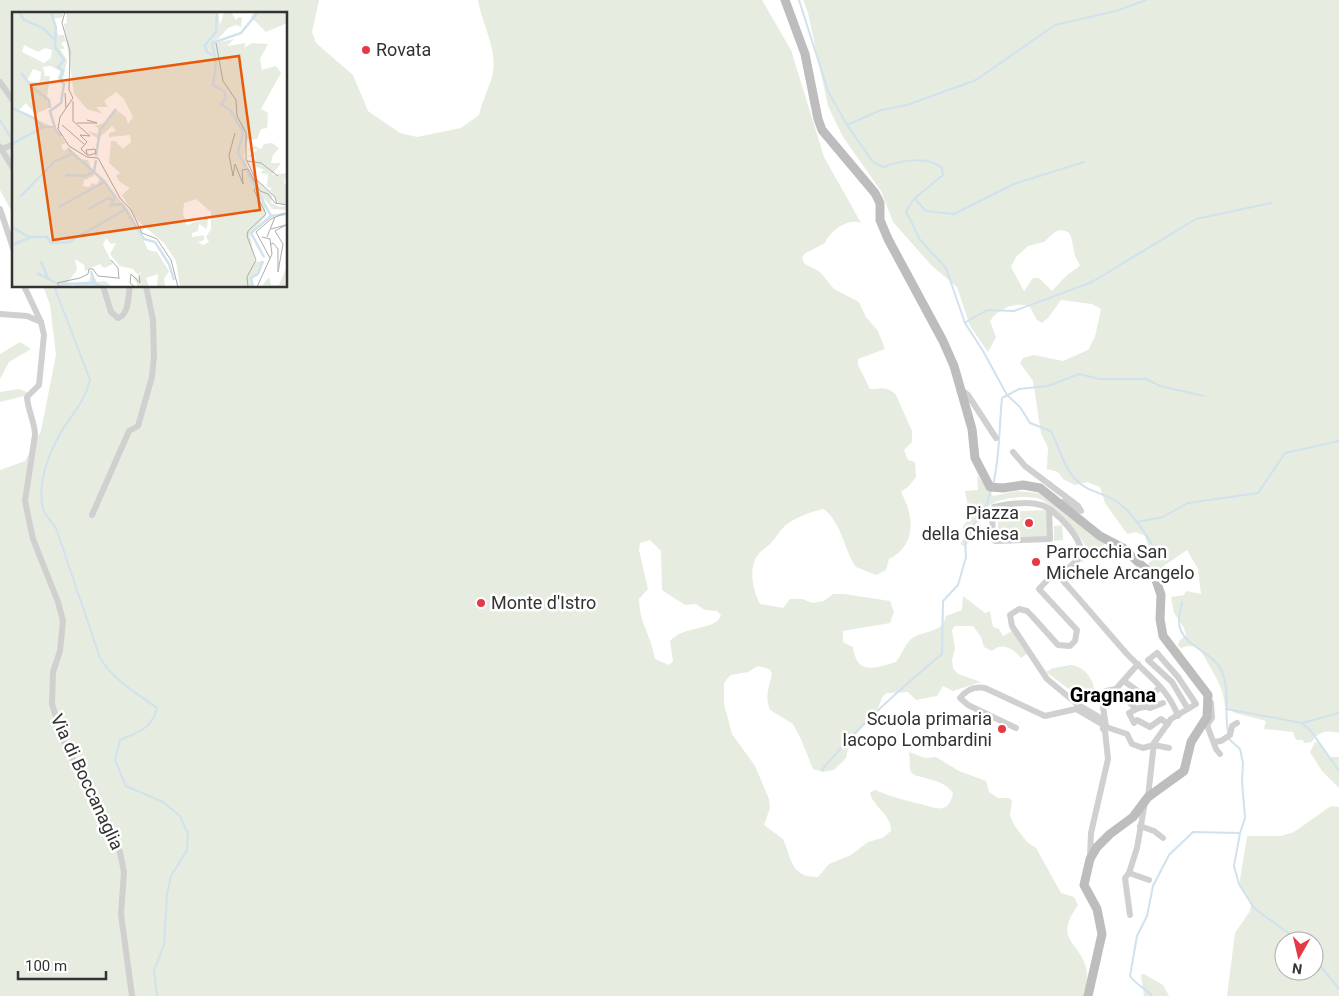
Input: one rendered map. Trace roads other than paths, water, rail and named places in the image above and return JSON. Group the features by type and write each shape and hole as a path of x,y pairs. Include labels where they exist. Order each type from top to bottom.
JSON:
{"main road":[{"path":"785,0 805,54 818,119 822,130 875,193 880,203 880,220 888,240 943,341 954,366 972,429 975,458 992,487 1033,486 1047,492 1100,536 1123,548 1156,580 1161,595 1160,619 1163,636 1208,696 1207,717 1191,742 1184,771 1146,799 1133,817 1110,834 1090,858 1084,885 1097,909 1102,934 1088,996"}],"street":[{"path":"0,82 12,99"},
{"path":"3,148 12,166"},
{"path":"0,208 12,244"},
{"name":"Via di Boccanaglia","path":"25,288 41,322 44,348 39,385 27,397 28,411 35,429 35,435 25,501 33,540 58,602 63,620 60,651 53,672 52,704 63,740 120,852 124,872 121,914 132,996"},
{"path":"104,288 111,312 118,318 123,317 126,312 130,288"},
{"path":"92,515 129,431 138,426 152,376 154,332 146,288"},
{"path":"0,314 26,316 41,322"},
{"path":"960,389 968,395 996,438"},
{"path":"1013,452 1025,466 1078,506 1081,511 1064,501 1061,503"},
{"path":"1049,509 1050,539 994,540 992,512 994,508 1031,503 1049,509 1069,527 1082,549 1081,557 1059,576"},
{"path":"1090,858 1091,833 1108,759 1107,738 1100,718 1077,704 1047,678 1010,622 1012,612 1019,609 1027,611 1058,645 1070,646 1075,640 1077,630 1039,589 1051,574 1055,572 1160,687 1174,704 1178,716"},
{"path":"1130,915 1125,882 1126,874 1129,873 1137,848 1154,746 1168,724 1196,704 1178,676 1156,653 1148,660 1172,682 1188,709"},
{"path":"1103,726 1102,700 1106,691 1116,690 1138,664"},
{"path":"1124,681 1139,692 1150,697 1160,687"},
{"path":"1016,728 968,705 960,698 969,690 978,687 985,688 1040,714 1050,716 1076,709 1103,726 1127,734 1132,744 1143,748 1154,746 1169,748"},
{"path":"1116,690 1136,709"},
{"path":"1208,696 1212,706 1212,718 1207,725 1218,741 1216,749 1220,754"},
{"path":"1160,705 1161,719 1148,729 1137,720 1134,723 1129,713 1136,709 1160,705"},
{"path":"1161,719 1168,724"},
{"path":"1218,741 1230,735 1232,726 1237,723"},
{"path":"1140,826 1154,831 1162,838"},
{"path":"1129,873 1149,880"}],"waterway":[{"path":"799,0 828,91 847,125 873,162 883,167 905,161 921,160 936,164 942,168 943,175 915,198 906,211 920,240 946,268 965,323 1007,395 1020,407 1030,423 1051,431 1064,463 1076,480 1081,485 1109,497 1126,509 1162,559"},
{"path":"847,125 881,110 907,105 976,80 1055,25 1116,11 1146,0"},
{"path":"0,120 12,140"},
{"path":"915,199 926,211 954,214 1014,184 1084,162"},
{"path":"966,322 987,310 1014,311 1092,282 1196,219 1271,203"},
{"path":"55,288 90,380 85,395 51,451 41,490 43,509 56,528 100,658 118,680 157,708 152,721 148,725 120,740 115,760 126,786 163,802 180,816 188,834 187,850 171,876 167,894 164,945 154,970 157,996"},
{"path":"993,485 998,453 1002,398 1019,389 1048,386 1079,374 1100,379 1146,379 1160,386 1204,396"},
{"path":"1137,522 1163,517 1188,503 1258,493 1285,453 1339,441"},
{"path":"822,770 879,709 942,654 943,601 958,585 966,557 965,540 987,504 991,490"},
{"path":"1182,602 1179,619 1181,630 1185,637 1212,658 1222,671 1226,686 1228,732"},
{"path":"1226,709 1302,723 1339,713"},
{"path":"1303,724 1311,731 1339,771"},
{"path":"1152,996 1130,976 1137,936 1147,916 1153,886 1169,855 1193,832 1240,833 1245,818 1242,781 1243,763 1240,749 1229,739"},
{"path":"1240,833 1234,866 1239,884 1254,908 1285,931"},
{"path":"1324,970 1339,989"}],"place":[{"name":"Rovata","path":"366,50"},
{"name":"Piazza della Chiesa","path":"1029,523"},
{"name":"Parrocchia San Michele Arcangelo","path":"1036,562"},
{"name":"Monte d'Istro","path":"481,603"},
{"name":"Scuola primaria Iacopo Lombardini","path":"1002,729"}],"district":[{"name":"Gragnana","path":"1113,695"}]}
